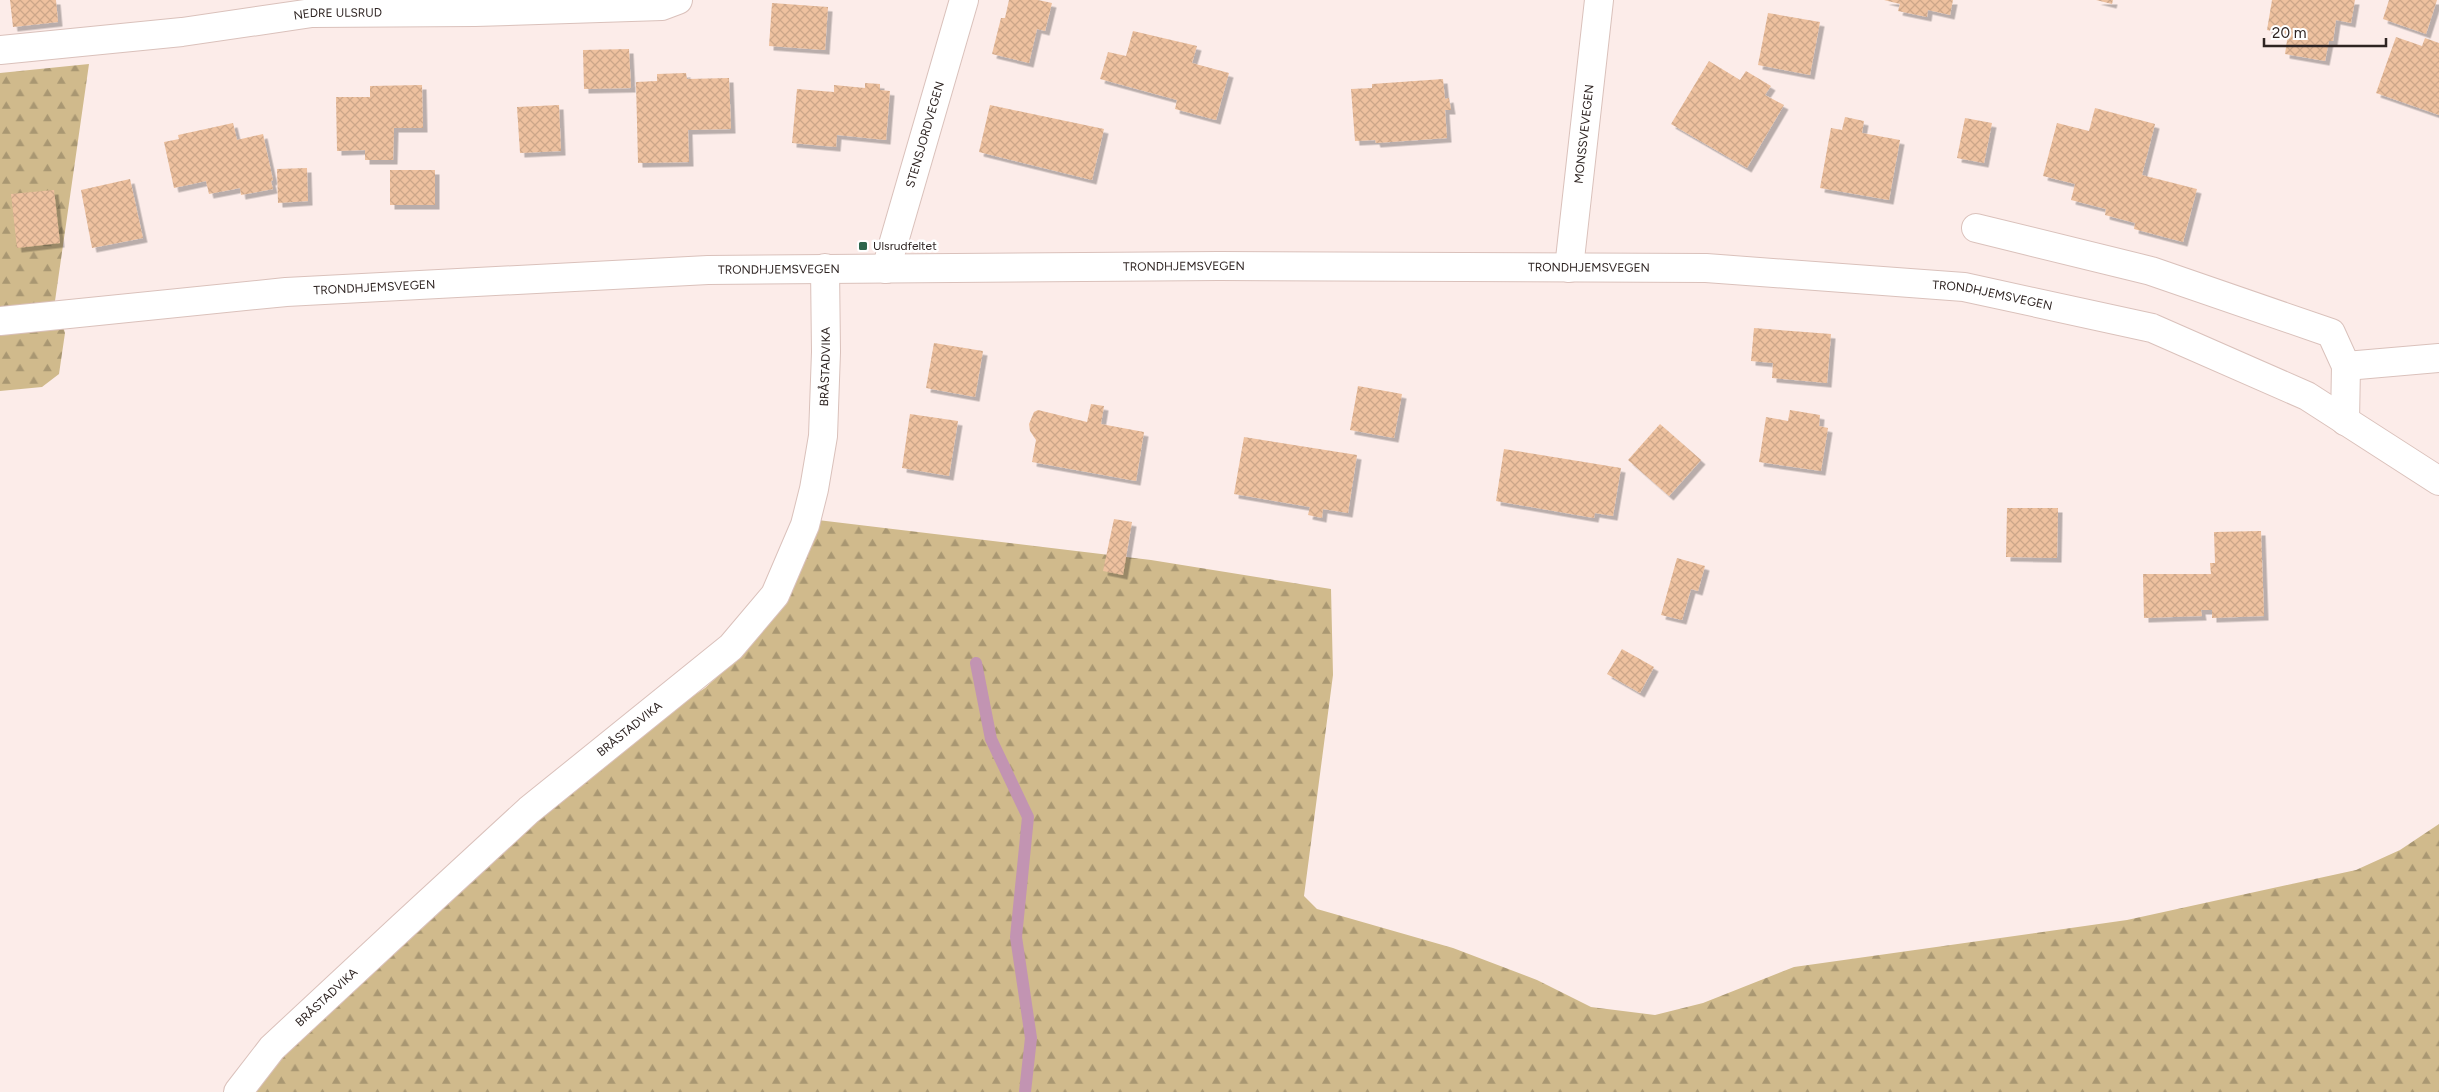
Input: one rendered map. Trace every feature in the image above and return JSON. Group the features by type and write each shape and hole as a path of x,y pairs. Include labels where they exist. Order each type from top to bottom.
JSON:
{"street":[{"name":"NEDRE ULSRUD","path":"0,50 182,32 312,13 475,12 662,6 678,0"},
{"name":"STENSJORDVEGEN","path":"886,268 963,0"},
{"name":"MONSSVEVEGEN","path":"1569,268 1599,0"},
{"path":"1976,228 2151,271 2331,332 2346,366 2345,421"},
{"name":"TRONDHJEMSVEGEN","path":"0,321 286,292 708,270 1219,266 1706,268 1964,287 2152,328 2307,396 2439,481"},
{"name":"BRÅSTADVIKA","path":"238,1092 272,1048 416,914 529,810 731,648 775,595 804,526 814,489 821,445 826,352 825,268"},
{"path":"2346,366 2439,358"}],"green space":[{"path":"89,64 55,301 65,333 59,374 42,387 0,391 0,73"},
{"path":"801,518 1151,560 1331,589 1333,675 1304,896 1317,909 1453,948 1537,980 1591,1007 1655,1015 1703,1003 1794,967 2127,920 2356,870 2400,850 2439,824 2439,1092 233,1092 628,739 705,688 739,657"}],"building":[{"path":"10,0 56,0 58,22 13,27"},
{"path":"1009,0 1038,0 1052,3 1045,31 1037,29 1029,63 992,54 1001,18 1005,18"},
{"path":"1884,0 1953,0 1950,15 1928,10 1927,17 1898,11 1900,4"},
{"path":"2096,0 2113,0 2112,4"},
{"path":"2272,0 2355,0 2351,23 2336,20 2333,41 2329,41 2325,61 2285,54 2288,34 2267,30"},
{"path":"2389,0 2437,0 2426,34 2383,19"},
{"path":"772,3 828,7 825,50 769,46"},
{"path":"1768,13 1820,22 1810,75 1758,65"},
{"path":"1133,31 1197,46 1192,63 1229,73 1216,120 1175,109 1177,100 1100,79 1108,52 1126,56"},
{"path":"2396,37 2422,46 2425,38 2439,43 2439,115 2376,93"},
{"path":"629,49 631,88 584,89 583,50"},
{"path":"1709,61 1740,80 1746,71 1771,86 1765,95 1784,105 1747,168 1671,124"},
{"path":"686,73 687,79 729,78 731,129 688,130 689,162 638,163 636,82 657,81 657,74"},
{"path":"1443,79 1445,99 1449,98 1451,110 1445,110 1447,138 1376,143 1375,140 1355,141 1351,89 1372,88 1372,84"},
{"path":"865,83 880,84 880,90 890,91 886,140 837,135 836,147 792,143 797,89 834,92 834,85 865,88"},
{"path":"422,85 423,128 394,128 393,160 365,160 365,150 337,151 336,97 370,97 370,86"},
{"path":"559,105 561,151 520,153 517,107"},
{"path":"990,105 1104,129 1092,180 979,152"},
{"path":"2095,108 2155,124 2142,175 2197,189 2183,242 2134,229 2135,223 2105,215 2106,209 2071,200 2075,184 2043,176 2057,123 2089,131"},
{"path":"1845,117 1864,121 1862,133 1900,140 1889,200 1820,188 1831,128 1842,130"},
{"path":"1965,118 1992,123 1984,163 1957,158"},
{"path":"233,123 237,140 263,134 273,180 271,181 273,189 241,195 240,188 209,194 206,181 174,188 164,142 179,139 178,135"},
{"path":"307,168 308,201 278,203 277,169"},
{"path":"390,170 435,170 435,205 390,205"},
{"path":"130,179 143,238 92,248 81,190"},
{"path":"54,190 60,243 17,248 11,194"},
{"path":"1754,328 1831,334 1827,383 1772,378 1773,363 1751,361"},
{"path":"934,343 983,351 975,397 926,388"},
{"path":"1358,386 1402,394 1394,438 1350,430"},
{"path":"1091,404 1104,406 1101,424 1144,432 1136,481 1032,462 1036,440 1030,431 1029,424 1034,412 1038,410 1087,422"},
{"path":"1790,410 1820,415 1819,426 1828,428 1821,471 1759,462 1766,417 1788,421"},
{"path":"910,414 958,421 949,476 902,468"},
{"path":"1660,424 1701,460 1669,496 1628,460"},
{"path":"1244,437 1357,455 1348,513 1323,509 1322,518 1308,515 1310,507 1234,494"},
{"path":"1504,449 1621,468 1613,516 1595,513 1594,518 1496,501"},
{"path":"2007,508 2058,508 2057,558 2006,557"},
{"path":"1114,519 1132,522 1123,575 1103,571"},
{"path":"2261,531 2264,616 2212,618 2212,610 2201,610 2202,616 2144,618 2143,574 2211,574 2210,563 2215,563 2214,532"},
{"path":"1677,558 1705,566 1698,591 1691,589 1682,620 1661,615"},
{"path":"1622,649 1654,667 1640,693 1607,674"}],"waterway":[{"path":"976,663 991,739 1028,817 1016,937 1031,1038 1025,1092"}],"place":[{"name":"Ulsrudfeltet","path":"863,246"}]}
